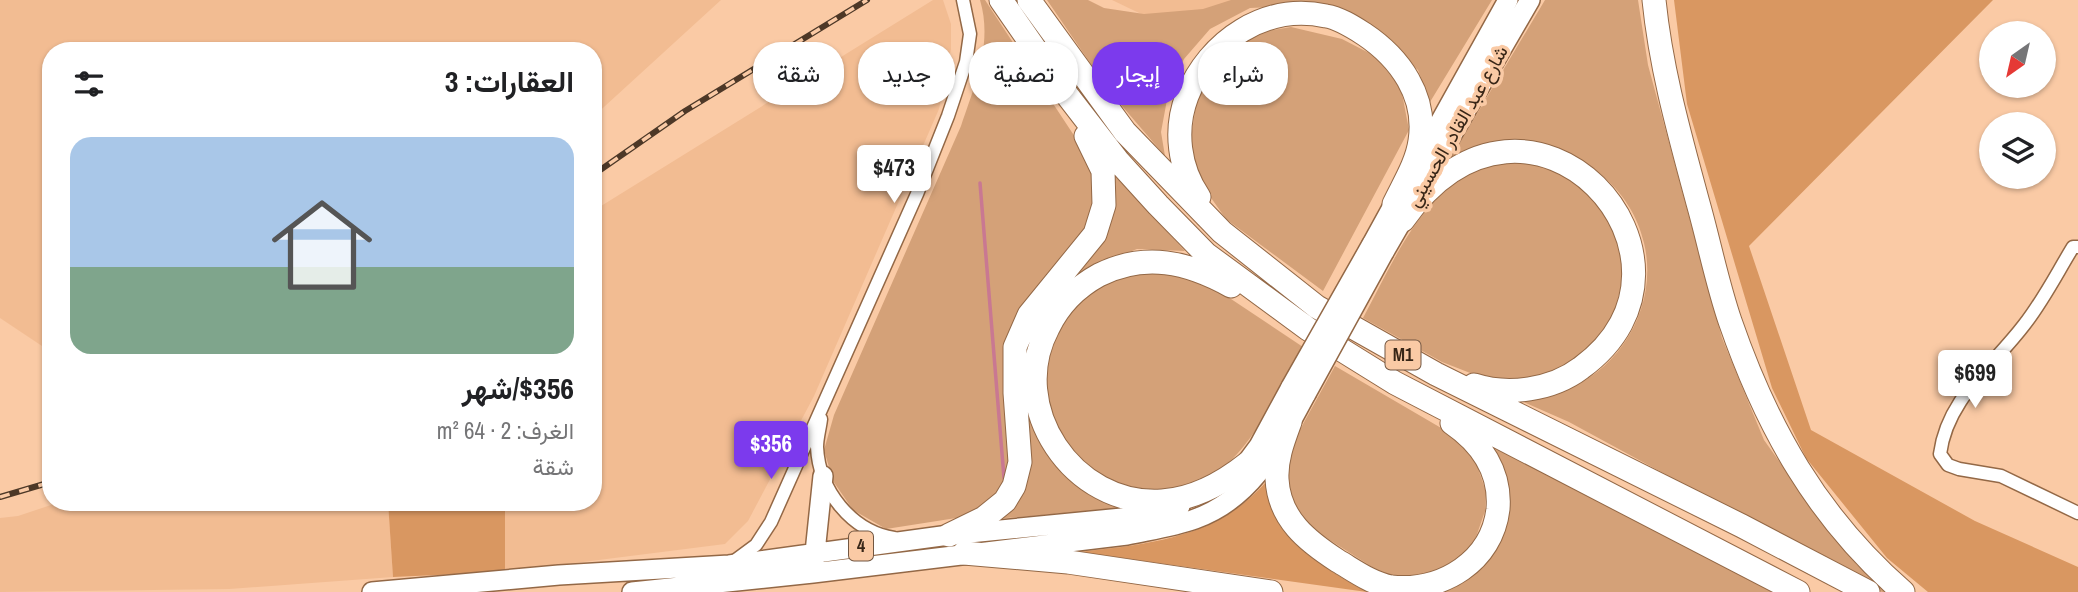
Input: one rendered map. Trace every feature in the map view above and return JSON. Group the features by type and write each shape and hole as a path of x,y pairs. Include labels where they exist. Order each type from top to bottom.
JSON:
{"highway":[{"name":"M1","path":"1000,0 1030,42"},
{"name":"M1","path":"1029,0 1125,131 1222,232 1317,307 1436,373 1868,592"},
{"path":"1654,0 1658,40 1669,94 1729,318 1752,380 1800,474 1826,512 1857,548 1903,592"},
{"path":"1222,232 1188,180 1181,144 1183,107 1205,62 1219,47 1260,21 1282,16 1328,16 1353,27 1376,42 1398,63 1410,81 1418,102 1420,141 1398,212"},
{"path":"950,535 984,519 1005,501 1014,486 1020,462 1015,347 1029,315 1095,234 1104,205 1103,171 1072,105"},
{"name":"M1","path":"1075,105 1118,161 1206,254 1308,330 1395,383 1798,592"},
{"path":"1398,212 1450,170 1486,155 1525,152 1563,163 1594,184 1617,211 1630,244 1632,279 1625,314 1603,349 1576,372 1540,386 1502,390 1436,373"},
{"path":"1248,463 1215,486 1198,494 1161,502 1124,497 1089,481 1062,456 1047,433 1038,407 1035,370 1045,334 1064,302 1085,284 1110,270 1146,262 1174,263 1201,270 1308,330"},
{"path":"1290,422 1280,451 1277,478 1288,517 1305,538 1379,583 1419,589 1446,582 1469,567 1492,533 1498,505 1494,476 1486,457 1473,440 1395,383"},
{"path":"964,553 1068,562 1271,592"}],"main road":[{"name":"شارع عبد القادر الحسيني","path":"1299,390 1398,212 1508,0"},
{"name":"شارع عبد القادر الحسيني","path":"1398,212 1530,0"},
{"name":"4","path":"632,592 1127,535 1194,519 1228,502 1247,488 1273,453 1290,422 1299,390"},
{"name":"4","path":"372,592 559,575 729,565 950,535 1122,518 1169,510 1201,499 1235,477 1248,463 1299,390"},
{"path":"813,573 823,476"}],"street":[{"path":"729,565 755,545 771,522 917,194 967,62 970,34 963,0"},
{"path":"2078,247 2073,247 2025,324 1964,396 1949,418 1940,454 1948,465 2001,476 2078,513"},
{"path":"823,405 817,446 823,476 831,494 845,512 883,537 906,541"}],"shaded area":[{"path":"0,0 721,0 602,109 602,42 42,42 42,346 0,318"},
{"path":"933,0 943,0 951,24 951,42 865,42"},
{"path":"980,0 985,0 1013,42 983,42"},
{"path":"1047,0 1088,0 1104,8 1144,14 1203,9 1231,0 1492,0 1430,102 1418,70 1374,33 1322,5 1250,8 1210,29 1184,59 1184,42 1092,42 1092,66"},
{"path":"1112,0 1249,0 1160,23"},
{"path":"1545,0 1638,0 1648,65 1722,338 1764,440 1857,565 1887,592 1882,592 1569,422 1519,400 1561,392 1601,369 1618,352 1631,333 1646,289 1644,243 1636,220 1624,199 1608,180 1589,165 1544,145 1519,141 1489,143 1450,159"},
{"path":"1674,0 1993,0 1749,246 1811,430 1975,521 2078,567 2078,592 1928,592 1887,558 1806,458 1772,388 1687,104"},
{"path":"1291,27 1342,39 1375,56 1401,88 1409,130 1323,291 1226,219 1197,178 1189,152 1198,95 1198,105 1288,105 1288,42 1234,42 1242,35"},
{"path":"858,47 858,105 940,105 939,109 814,396 748,521 725,544 505,572 505,511 602,511 602,205 764,105 844,105 844,55"},
{"path":"969,102 969,105 1054,105 1075,137 1096,178 1098,207 1084,233 1027,302 1008,419 1009,462 999,494 969,516 886,529 853,510 833,481 824,450 834,415"},
{"path":"1121,105 1166,105 1161,132 1165,156"},
{"path":"1519,162 1545,166 1568,175 1606,208 1626,264 1612,324 1592,349 1564,368 1545,375 1498,381 1442,362 1363,318 1413,228 1447,189 1468,175 1492,165"},
{"path":"1110,170 1185,251 1137,249 1103,262 1072,279 1029,406 1093,495 1122,508 995,519 1016,502 1029,477 1022,346 1111,211 1116,185"},
{"path":"1146,271 1181,273 1213,287 1303,347 1268,410 1237,455 1209,477 1177,487 1147,489 1119,483 1094,469 1073,450 1058,427 1049,400 1047,372 1054,342 1078,302 1105,284"},
{"path":"1335,366 1448,432 1468,450 1476,462 1486,492 1485,511 1475,540 1467,553 1426,577 1396,578 1380,572 1317,532 1292,502 1287,464 1292,444"},
{"path":"1488,441 1772,592 1445,592 1475,573 1505,513 1508,484 1500,461"},
{"path":"1266,482 1274,514 1290,538 1314,559 1367,592 1079,552 1156,541 1204,527 1247,501"},
{"path":"42,508 42,511 389,511 393,577 229,589 0,592 0,518 18,516"},
{"path":"389,511 505,511 505,572 393,577"}],"waterway":[{"path":"980,183 1004,478"}],"railway":[{"path":"602,169 685,111 867,0"},
{"path":"0,497 42,485"}]}
